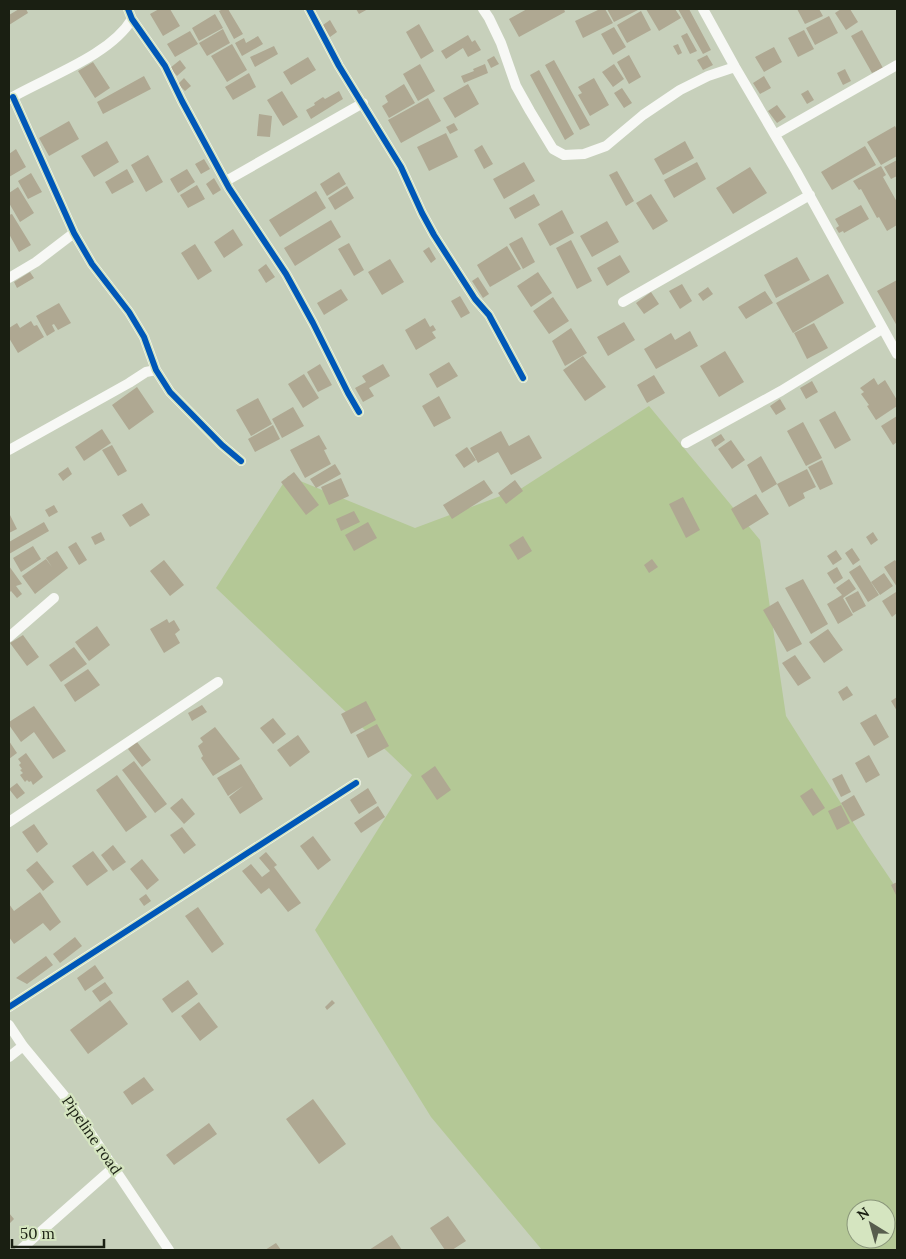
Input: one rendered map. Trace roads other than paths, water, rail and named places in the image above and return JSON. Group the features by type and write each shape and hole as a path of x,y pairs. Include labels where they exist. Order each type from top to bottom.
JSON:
{"street":[{"path":"309,9 339,66 402,167 434,235 475,299 489,315 523,378"},
{"path":"483,9 501,44 516,86 553,149 564,155 584,154 606,146 643,115 680,90 708,76 735,67"},
{"path":"703,9 735,67 776,134 897,354"},
{"path":"130,14 125,31 114,40 73,66 11,98 74,233 92,264 129,312 144,337 156,370 170,392 222,445 241,461"},
{"path":"130,14 165,66 226,181 286,274 359,412"},
{"path":"776,134 897,65"},
{"path":"226,181 363,103"},
{"path":"623,302 810,195"},
{"path":"9,278 36,262 74,233"},
{"path":"686,443 781,391 882,329"},
{"path":"9,450 146,372 156,370"},
{"path":"9,637 54,598"},
{"path":"9,822 218,682"},
{"path":"9,1007 356,783"},
{"name":"Pipeline road","path":"9,1025 23,1046 71,1104 169,1250"},
{"path":"9,1057 23,1046"},
{"path":"20,1250 114,1167"}]}
